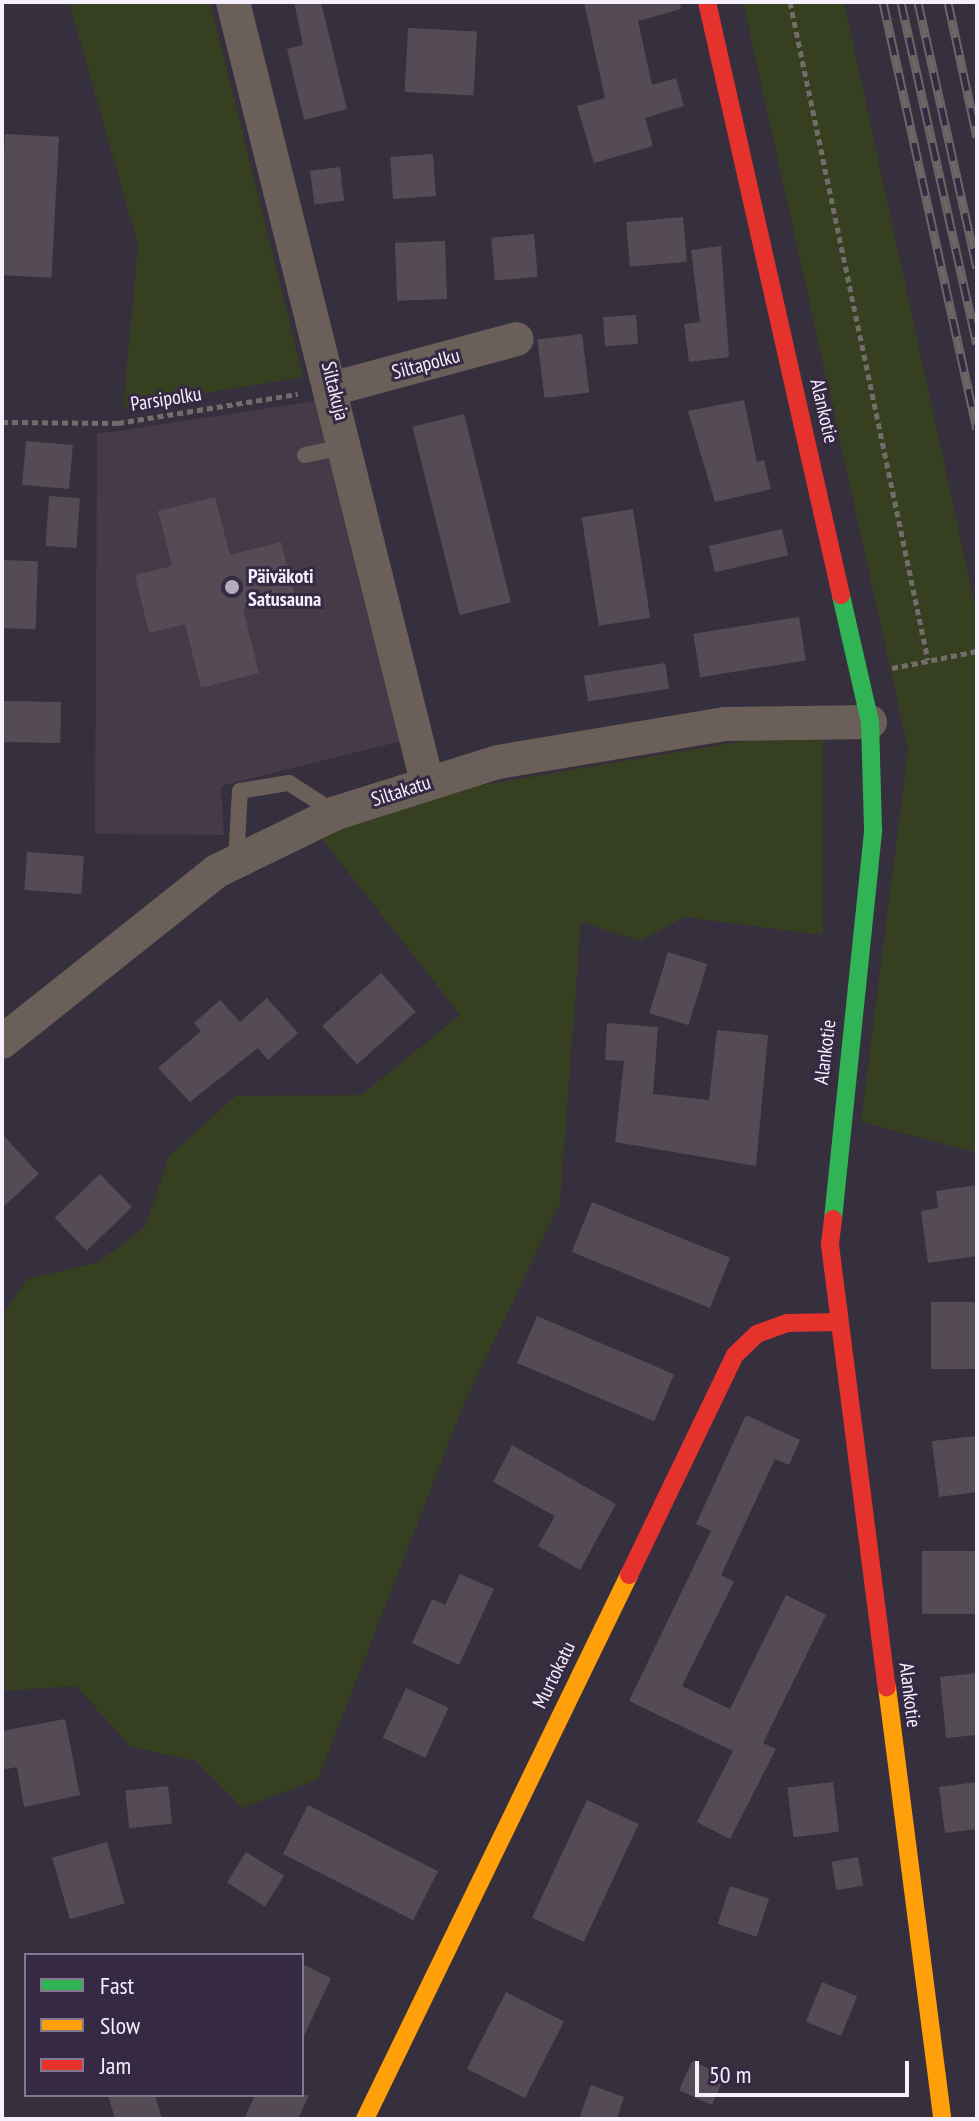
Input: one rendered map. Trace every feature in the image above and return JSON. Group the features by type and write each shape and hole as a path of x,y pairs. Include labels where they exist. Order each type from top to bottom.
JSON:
{"street":[{"name":"Siltakuja","path":"233,2 335,388 427,782"},
{"name":"Alankotie","path":"707,2 863,674 870,722 873,829 830,1245 942,2119"},
{"name":"Siltapolku","path":"335,388 517,339"},
{"name":"Siltakatu","path":"2,1042 236,860 336,813 498,762 725,724 870,722"},
{"name":"Murtokatu","path":"365,2119 735,1355 757,1334 787,1323 839,1322"}],"lane":[{"path":"305,455 348,445"},
{"path":"236,860 240,791 289,783 336,813"}],"path":[{"path":"790,2 928,660"},
{"name":"Parsipolku","path":"2,422 118,423 335,388"},
{"path":"863,674 977,651"}],"shaded area":[{"name":"Päiväkoti Satusauna","path":"322,400 406,740 221,786 224,835 95,834 97,434"}],"green space":[{"path":"69,2 210,2 303,377 123,407 138,245"},
{"path":"743,2 844,2 977,614 977,1153 861,1122 908,749"},
{"path":"790,733 823,737 823,935 684,917 640,941 581,922 560,1203 464,1404 318,1779 242,1808 196,1761 131,1747 76,1686 2,1691 2,1315 27,1279 99,1262 145,1227 169,1156 236,1096 361,1095 460,1015 319,835 436,793"}],"building":[{"path":"294,2 321,2 347,109 304,120 287,49 303,45"},
{"path":"584,2 680,2 681,9 638,21 652,85 676,78 684,106 645,118 653,146 594,163 577,106 605,98"},
{"path":"408,28 477,32 474,96 405,92"},
{"path":"5,134 59,137 52,278 2,275"},
{"path":"433,154 436,196 393,199 390,157"},
{"path":"340,167 344,201 314,204 310,171"},
{"path":"683,217 687,262 630,267 626,222"},
{"path":"534,234 538,277 495,281 491,238"},
{"path":"445,241 447,299 397,301 395,243"},
{"path":"721,246 729,357 689,362 684,324 700,322 691,250"},
{"path":"636,315 638,344 605,346 603,317"},
{"path":"582,334 589,393 545,398 537,339"},
{"path":"744,400 757,462 764,460 771,489 715,502 688,411"},
{"path":"464,414 511,602 460,615 413,427"},
{"path":"26,441 73,445 69,489 22,485"},
{"path":"49,496 80,498 76,548 46,546"},
{"path":"215,497 230,555 281,542 295,596 243,609 259,673 201,688 185,624 149,633 135,575 172,566 158,511"},
{"path":"633,509 650,618 599,626 582,517"},
{"path":"782,529 788,555 715,572 709,546"},
{"path":"2,560 38,561 36,629 2,628"},
{"path":"799,617 806,660 700,677 693,634"},
{"path":"665,663 669,689 588,702 584,676"},
{"path":"4,701 61,702 60,743 3,742"},
{"path":"27,852 84,856 81,894 24,890"},
{"path":"668,952 707,964 688,1025 649,1013"},
{"path":"381,973 416,1012 357,1065 322,1026"},
{"path":"267,998 298,1033 268,1060 258,1048 190,1102 158,1068 201,1031 194,1023 220,1000 240,1022"},
{"path":"607,1023 658,1027 653,1094 709,1100 717,1030 768,1035 756,1166 615,1142 624,1061 605,1060"},
{"path":"2,1134 39,1174 2,1208"},
{"path":"100,1174 132,1207 87,1251 55,1218"},
{"path":"977,1185 977,1256 928,1263 921,1211 938,1208 936,1191"},
{"path":"592,1202 730,1258 710,1308 572,1252"},
{"path":"931,1302 977,1302 977,1369 931,1369"},
{"path":"537,1316 674,1374 654,1421 517,1363"},
{"path":"746,1415 800,1440 789,1465 775,1459 721,1575 734,1582 682,1686 730,1709 786,1595 826,1615 763,1743 776,1749 730,1839 697,1822 733,1751 629,1701 711,1531 696,1524"},
{"path":"977,1436 977,1492 939,1497 932,1441"},
{"path":"512,1445 616,1504 580,1570 538,1546 555,1516 493,1482"},
{"path":"922,1551 977,1551 977,1614 922,1614"},
{"path":"460,1574 494,1589 459,1665 412,1643 432,1599 445,1605"},
{"path":"977,1673 977,1735 946,1738 940,1677"},
{"path":"406,1688 449,1708 425,1758 383,1738"},
{"path":"65,1719 80,1795 24,1807 17,1767 2,1770 2,1731"},
{"path":"833,1782 839,1832 793,1837 787,1788"},
{"path":"977,1782 977,1829 945,1833 939,1787"},
{"path":"168,1786 172,1824 129,1828 125,1790"},
{"path":"587,1800 639,1824 584,1942 532,1918"},
{"path":"308,1805 438,1871 413,1920 283,1854"},
{"path":"107,1842 125,1904 70,1919 52,1858"},
{"path":"246,1852 284,1876 265,1906 227,1883"},
{"path":"858,1857 863,1886 836,1890 831,1862"},
{"path":"730,1886 769,1899 757,1937 718,1924"},
{"path":"304,1965 331,1978 304,2036"},
{"path":"822,1982 857,1996 841,2036 806,2022"},
{"path":"506,1992 564,2022 525,2098 467,2069"},
{"path":"692,2061 725,2076 712,2105 679,2090"},
{"path":"591,2085 624,2097 617,2119 579,2119"},
{"path":"309,2095 298,2119 244,2119 254,2097"},
{"path":"109,2097 156,2097 162,2119 115,2119"}],"railway":[{"path":"883,2 977,429"},
{"path":"901,2 977,344"},
{"path":"918,2 977,268"},
{"path":"948,2 977,137"}],"traffic: fast":[{"path":"833,1219 873,829 870,722 841,595"}],"traffic: slow":[{"path":"365,2119 629,1575"},
{"path":"887,1687 942,2119"}],"traffic: jam":[{"path":"707,2 841,595"},
{"path":"833,1219 830,1245 887,1687"},
{"path":"629,1575 735,1355 757,1334 787,1323 839,1322"}],"place":[{"name":"Päiväkoti Satusauna","path":"232,587"}]}
